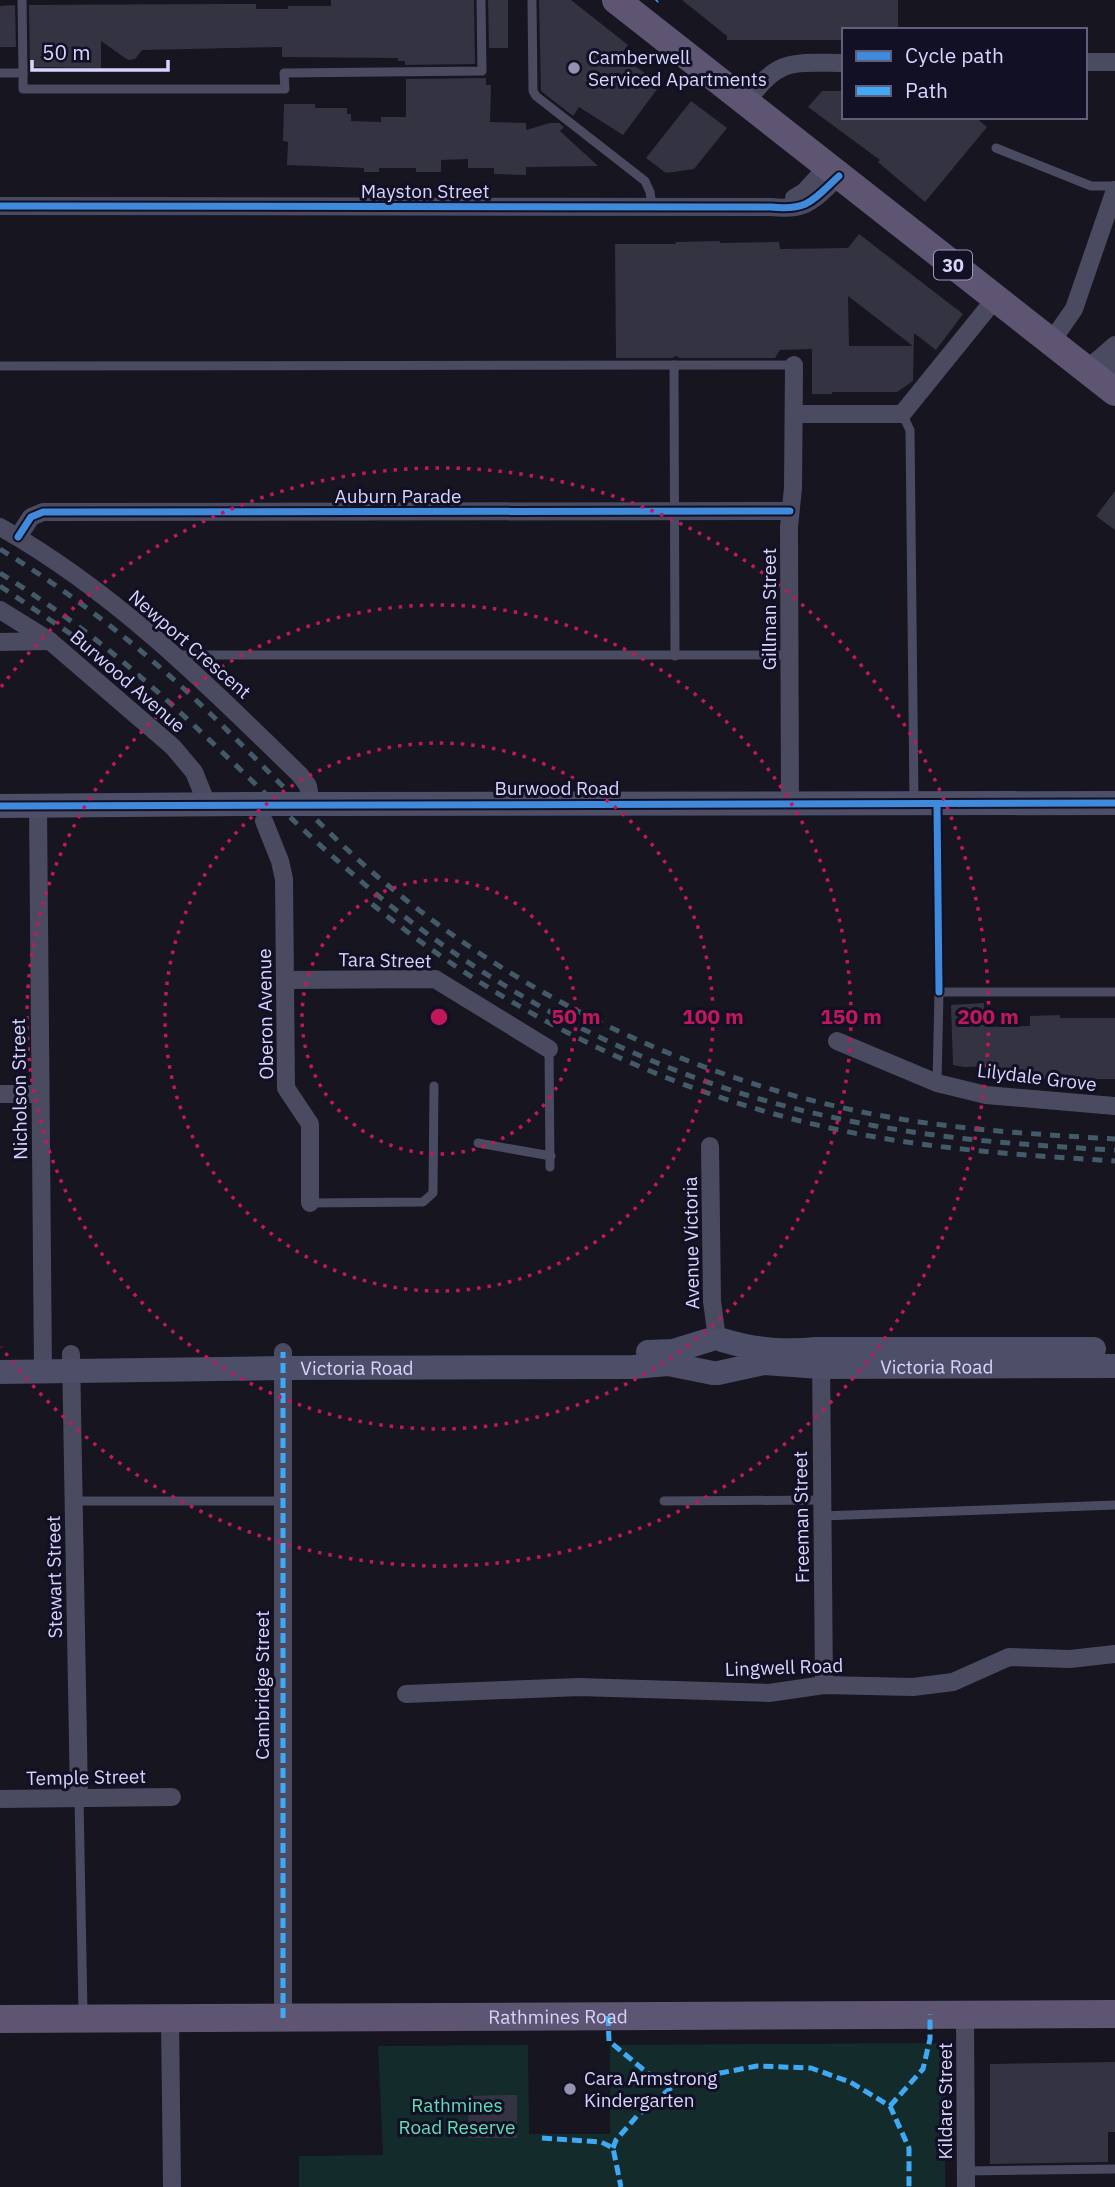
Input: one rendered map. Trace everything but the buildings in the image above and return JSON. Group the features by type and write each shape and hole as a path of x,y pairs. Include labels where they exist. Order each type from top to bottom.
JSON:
{"main road":[{"name":"30","path":"617,0 995,299 1051,342 1104,377"},
{"name":"Rathmines Road","path":"0,2019 1115,2014"}],"street":[{"path":"1087,62 1115,62"},
{"path":"746,103 767,76 779,67 792,63 842,63"},
{"name":"Mayston Street","path":"0,206 771,207 804,192 833,172"},
{"path":"1051,342 1073,309 1115,188"},
{"path":"794,414 902,414 995,299"},
{"path":"1104,377 1115,345"},
{"name":"Gillman Street","path":"790,804 790,511 794,365"},
{"name":"Auburn Parade","path":"18,537 31,517 43,512 790,511"},
{"path":"0,527 18,537"},
{"name":"Newport Crescent","path":"18,537 89,585 176,655 300,775 315,800"},
{"name":"Burwood Avenue","path":"0,610 50,641 183,757 194,772 207,804"},
{"path":"0,642 50,641"},
{"name":"Burwood Road","path":"0,806 244,804 315,800 790,804 1115,803"},
{"name":"Nicholson Street","path":"38,806 43,1363"},
{"name":"Oberon Avenue","path":"264,821 282,866 284,879 286,1088 310,1124 310,1203"},
{"name":"Tara Street","path":"285,980 435,979 549,1049"},
{"name":"Lilydale Grove","path":"836,1041 937,1083 986,1095 1115,1106"},
{"path":"0,1094 40,1094"},
{"name":"Avenue Victoria","path":"710,1146 712,1308 716,1339"},
{"path":"716,1339 731,1350 732,1360 727,1368 716,1373"},
{"name":"Victoria Road","path":"550,1360 664,1352 716,1339 748,1348 821,1358 1115,1366"},
{"name":"Victoria Road","path":"0,1355 43,1363 550,1360 668,1364 716,1373 765,1363 821,1358 1115,1349"},
{"name":"Freeman Street","path":"821,1358 824,1685"},
{"name":"Cambridge Street","path":"283,1360 283,2018"},
{"name":"Victoria Road","path":"0,1372 43,1363"},
{"name":"Stewart Street","path":"71,1363 79,1798"},
{"name":"Lingwell Road","path":"406,1694 579,1687 769,1693 824,1685 913,1687 953,1682 1009,1657 1070,1659 1115,1654"},
{"name":"Temple Street","path":"0,1799 172,1797"},
{"name":"Kildare Street","path":"965,2015 966,2179"},
{"path":"170,2018 172,2187"}],"lane":[{"path":"22,0 23,89 285,89 285,73 482,71 481,0"},
{"path":"532,0 533,91 646,181 652,206"},
{"path":"0,73 23,73"},
{"path":"996,148 1091,186 1115,188"},
{"path":"674,365 675,656"},
{"path":"0,366 794,365"},
{"path":"902,414 910,430 914,804"},
{"path":"176,655 790,655"},
{"path":"937,1083 939,992 1115,992"},
{"path":"478,1143 550,1162 549,1049"},
{"path":"310,1203 423,1202 433,1193 433,1086"},
{"path":"74,1502 283,1501"},
{"path":"664,1501 822,1508 1115,1505"},
{"path":"79,1798 84,2018"},
{"path":"966,2179 1115,2169"}],"green space":[{"name":"Rathmines Road Reserve","path":"945,2043 945,2187 299,2187 299,2156 383,2155 378,2046 528,2045 529,2134 610,2134 610,2045"}],"railway":[{"path":"0,549 117,631 160,668 364,865 418,910 475,951 535,988 597,1021 726,1075 794,1096 862,1112 956,1127 1115,1139"},
{"path":"0,573 98,641 143,679 324,849 407,918 461,958 578,1026 639,1055 702,1080 766,1101 831,1117 973,1140 1115,1150"},
{"path":"0,586 84,643 124,677"},
{"path":"372,904 476,980 531,1013 647,1070 707,1093 768,1112 865,1135 936,1146 1115,1161"}],"marked path":[{"path":"283,1352 283,2018"},
{"path":"890,2106 923,2069 930,2039 930,2014"},
{"path":"608,2016 609,2041 651,2076 672,2087"},
{"path":"613,2148 616,2140 637,2116 672,2087 705,2076 757,2066 811,2068 850,2082 890,2106 909,2148 909,2187"},
{"path":"542,2138 601,2142 613,2148 621,2187"}],"cycle path":[{"path":"0,206 783,208 809,202 839,176"},
{"path":"18,537 31,517 43,512 790,511"},
{"path":"0,806 1115,803"},
{"path":"937,804 939,992"}],"place":[{"name":"Camberwell Serviced Apartments","path":"574,68"},
{"name":"Cara Armstrong Kindergarten","path":"570,2089"}]}
